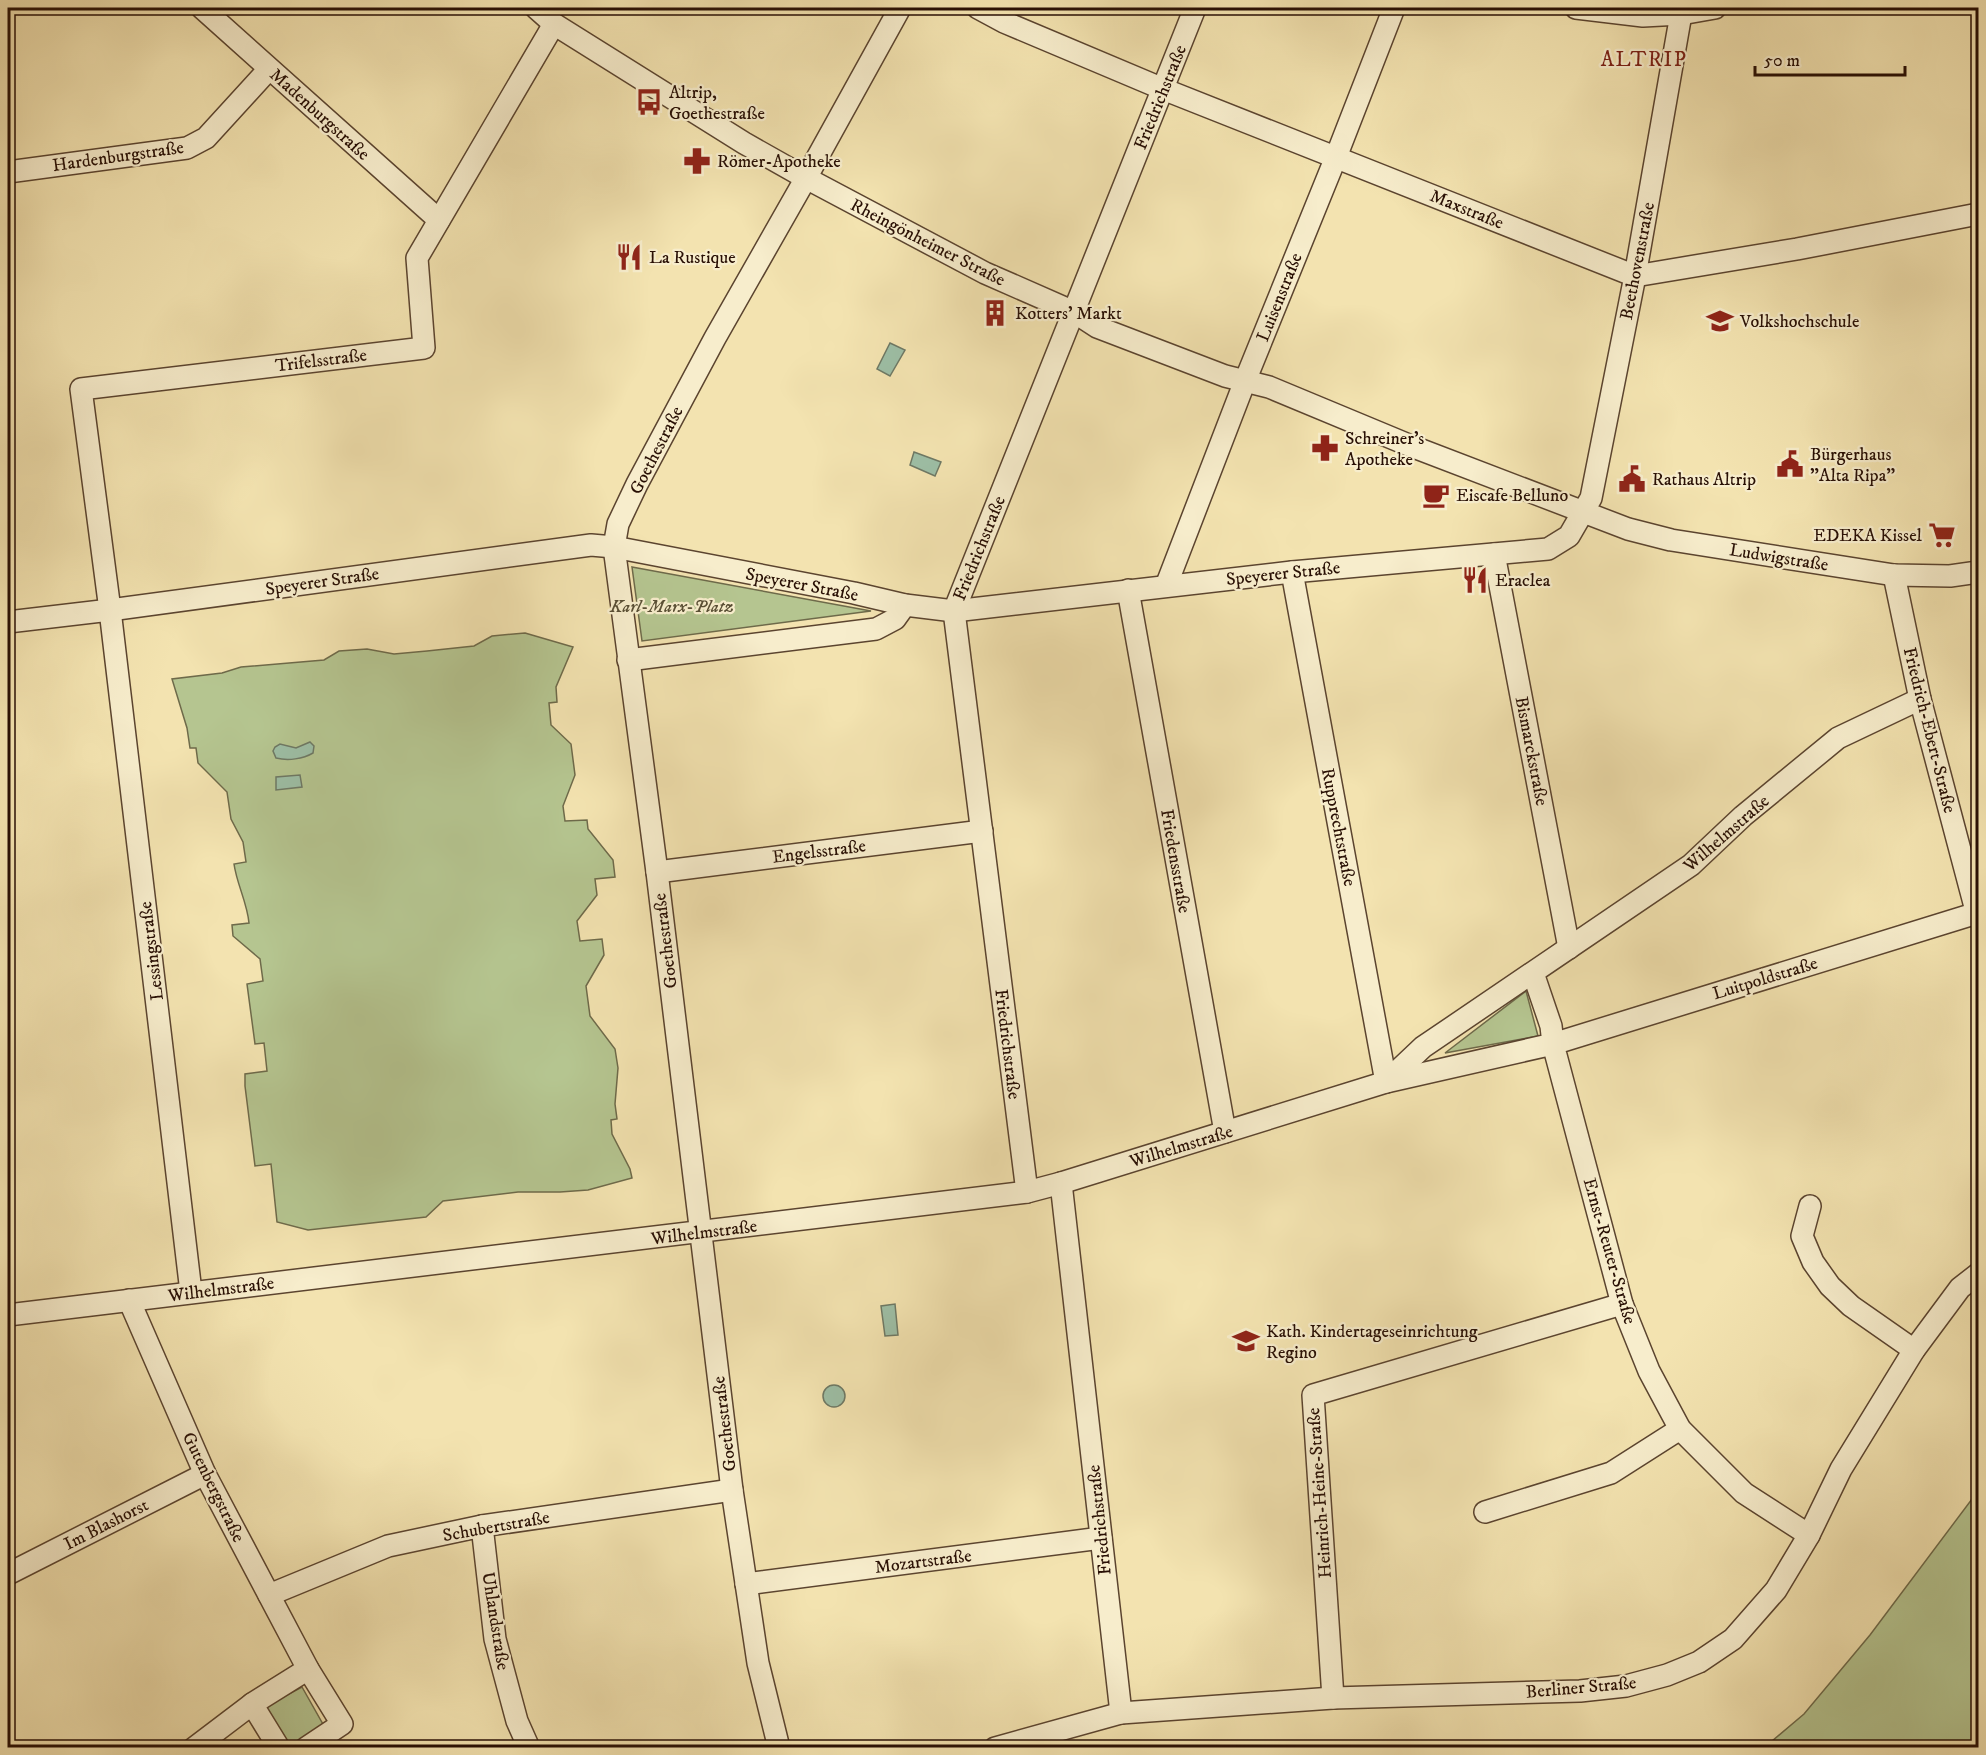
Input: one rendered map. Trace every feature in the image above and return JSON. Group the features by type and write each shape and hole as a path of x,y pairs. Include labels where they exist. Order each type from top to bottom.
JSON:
{"street":[{"name":"Madenburgstraße","path":"202,8 439,220"},
{"name":"Rheingönheimer Straße","path":"536,8 554,24 744,143 985,273 1074,312 1097,327 1226,376 1269,387 1411,446 1583,513"},
{"name":"Goethestraße","path":"779,1748 758,1663 732,1490 657,872 614,548 618,524 637,484 726,318 900,8"},
{"name":"Maxstraße","path":"978,8 1004,22 1162,88 1635,276"},
{"name":"Friedrichstraße","path":"1027,1192 954,611 1196,8"},
{"name":"Luisenstraße","path":"1166,586 1394,8"},
{"path":"1576,8 1643,16 1715,8"},
{"name":"Beethovenstraße","path":"1583,513 1591,498 1635,276 1680,11"},
{"name":"Trifelsstraße","path":"110,610 81,389 424,348 417,258 554,24"},
{"name":"Hardenburgstraße","path":"8,172 187,148 206,138 269,69"},
{"path":"1635,276 1797,249 1978,214"},
{"name":"Speyerer Straße","path":"8,622 591,545 854,593 905,605 954,611 1292,572 1548,549 1569,536 1583,513"},
{"name":"Ludwigstraße","path":"1583,513 1628,529 1671,540 1894,575 1950,576 1978,572"},
{"name":"Bismarckstraße","path":"1494,554 1569,948"},
{"name":"Rupprechtstraße","path":"1292,572 1386,1082"},
{"name":"Friedrich-Ebert-Straße","path":"1894,575 1920,699 1978,916"},
{"name":"Friedensstraße","path":"1128,590 1225,1132"},
{"path":"628,660 876,629 896,619 905,605"},
{"name":"Lessingstraße","path":"110,610 191,1292"},
{"name":"Wilhelmstraße","path":"1386,1082 1423,1047 1690,865 1743,816 1838,738 1920,699"},
{"name":"Engelsstraße","path":"657,872 982,831"},
{"name":"Luitpoldstraße","path":"1553,1044 1978,916"},
{"path":"1533,973 1551,1026 1553,1044"},
{"name":"Wilhelmstraße","path":"8,1315 1027,1192 1386,1082 1553,1044"},
{"name":"Ernst-Reuter-Straße","path":"1553,1044 1622,1304 1649,1371 1680,1429 1744,1493 1809,1535"},
{"name":"Friedrichstraße","path":"1061,1183 1121,1713"},
{"path":"1810,1206 1802,1236 1813,1262 1830,1286 1851,1306 1914,1350"},
{"name":"Berliner Straße","path":"995,1748 1121,1713 1333,1698 1580,1691 1626,1686 1667,1675 1699,1662 1732,1639 1776,1590 1809,1535 1841,1469 1914,1350 1960,1288 1978,1274"},
{"name":"Gutenbergstraße","path":"129,1300 205,1474 308,1669 342,1724 306,1748"},
{"name":"Heinrich-Heine-Straße","path":"1333,1698 1313,1395 1622,1304"},
{"path":"1485,1512 1611,1473 1680,1429"},
{"name":"Im Blashorst","path":"8,1574 205,1474"},
{"name":"Schubertstraße","path":"269,1595 388,1546 482,1527 732,1490"},
{"name":"Uhlandstraße","path":"482,1527 495,1639 517,1721 529,1748"},
{"name":"Mozartstraße","path":"746,1584 1101,1538"},
{"path":"194,1748 252,1704 308,1669"},
{"path":"252,1704 279,1748"}],"green space":[{"name":"Karl-Marx-Platz","path":"632,567 871,611 642,641"},
{"path":"525,633 573,647 556,687 557,702 549,703 551,725 571,744 575,775 563,806 565,821 587,820 588,829 613,860 615,877 595,879 597,895 577,921 580,941 602,939 604,955 586,986 590,1016 615,1049 618,1068 615,1104 617,1119 611,1120 612,1134 630,1169 632,1178 588,1190 518,1192 443,1201 426,1217 308,1230 277,1222 271,1164 255,1166 245,1086 245,1074 267,1071 264,1043 255,1044 247,984 263,981 260,959 233,936 232,925 249,923 234,864 246,862 243,842 231,819 227,792 198,763 196,748 190,748 187,728 172,679 222,673 241,667 324,660 339,651 367,649 394,654 474,646 492,636"},
{"path":"1526,991 1538,1036 1445,1053"},
{"path":"1978,1491 1978,1747 1765,1747 1804,1714 1870,1635"},
{"path":"302,1687 324,1726 288,1747 262,1708"}],"shaded area":[{"path":"890,343 905,350 890,376 877,369"},
{"path":"914,452 941,462 935,476 910,465"},
{"path":"310,742 314,746 313,753 300,758 276,758 273,751 280,744 296,748"},
{"path":"300,775 302,787 276,790 276,777"},
{"path":"895,1304 898,1335 885,1336 881,1306"},
{"path":"834,1385 844,1392 845,1396 838,1406 834,1407 824,1400 823,1396 830,1386"}],"place":[{"name":"Altrip, Goethestraße","path":"649,102"},
{"name":"Römer-Apotheke","path":"697,161"},
{"name":"La Rustique","path":"629,257"},
{"name":"Kotters' Markt","path":"995,313"},
{"name":"Volkshochschule","path":"1720,321"},
{"name":"Schreiner's Apotheke","path":"1325,448"},
{"name":"Bürgerhaus \"Alta Ripa\"","path":"1790,464"},
{"name":"Rathaus Altrip","path":"1632,479"},
{"name":"Eiscafe Belluno","path":"1436,495"},
{"name":"EDEKA Kissel","path":"1942,535"},
{"name":"Eraclea","path":"1475,580"},
{"name":"Kath. Kindertageseinrichtung Regino","path":"1246,1341"}],"district":[{"name":"ALTRIP","path":"1644,59"}]}
